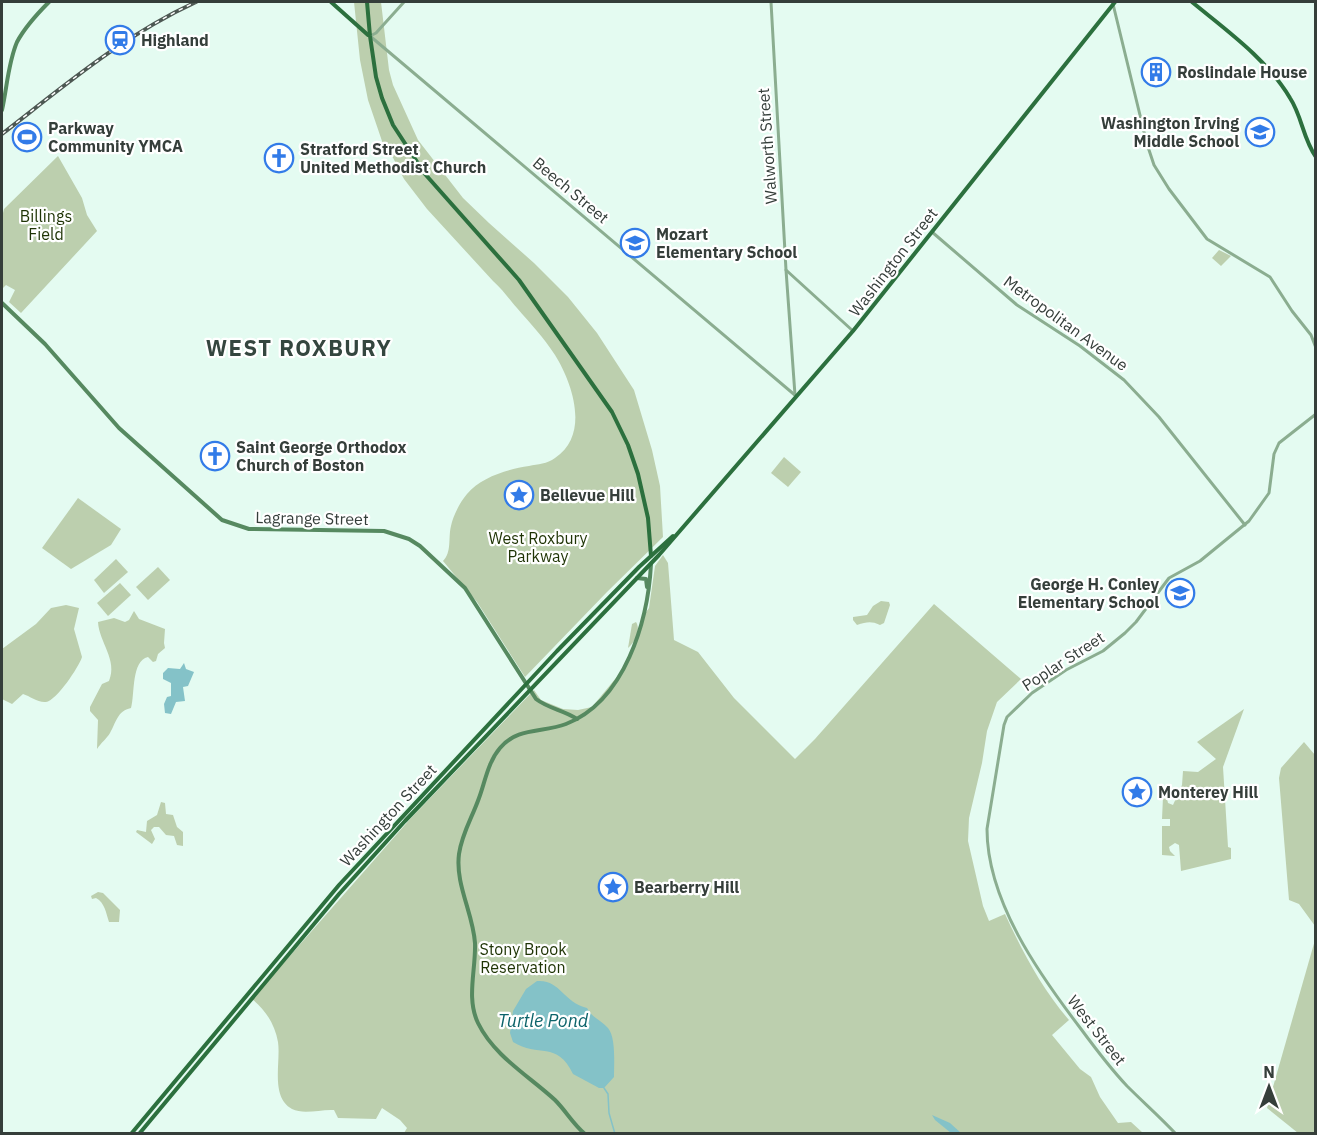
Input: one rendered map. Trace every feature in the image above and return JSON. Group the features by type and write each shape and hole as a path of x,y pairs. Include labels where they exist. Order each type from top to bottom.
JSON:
{"main road":[{"path":"2,110 16,46 25,30 49,2"},
{"name":"Beech Street","path":"331,2 370,36"},
{"path":"367,2 374,66 382,98 393,125 429,180 519,280 615,418 628,445 641,484 648,518 651,563 646,603 641,629 626,663 597,704 577,719 564,725 521,734 508,740 502,746 491,764 474,812 465,829 460,849 461,885 475,941 472,1003 479,1026 512,1064 557,1102 585,1134"},
{"name":"Washington Street","path":"139,1134 339,894 405,821 651,563 853,331 1113,2"},
{"path":"1192,2 1244,45 1280,84 1292,100 1309,147 1316,157"},
{"name":"Lagrange Street","path":"2,303 45,344 119,428 222,520 249,529 384,531 409,539 420,546 465,588 530,690"},
{"name":"Washington Street","path":"131,1134 339,885 527,684 651,556 681,530"},
{"path":"636,578 643,578 647,583 646,603"},
{"path":"530,690 544,705 569,713 577,719"}],"street":[{"path":"370,36 376,33 404,2"},
{"name":"Walworth Street","path":"771,2 786,270 796,396"},
{"path":"1113,2 1154,165 1207,239 1270,277 1311,335 1316,348"},
{"name":"Beech Street","path":"370,36 796,396"},
{"name":"Metropolitan Avenue","path":"932,232 1017,305 1080,346 1124,380 1159,417 1245,525"},
{"path":"786,270 853,331"},
{"name":"Poplar Street","path":"1016,929 997,885 987,842 987,829 1007,717 1032,693 1050,680 1103,651 1136,622 1169,579 1200,561 1245,525 1268,496 1274,454 1279,443 1316,414"},
{"name":"West Street","path":"1016,929 1035,965 1057,998 1097,1050 1127,1086 1176,1134"}],"green space":[{"name":"West Roxbury Parkway","path":"354,2 381,2 389,70 393,85 418,140 463,198 568,297 597,333 634,390 652,450 660,486 663,537 525,677 477,602 443,561 448,553 451,526 455,514 464,497 473,488 487,478 549,461 566,448 575,423 572,394 562,367 546,343 503,291 427,209 404,179 389,150 383,144 368,100 360,60"},
{"name":"Billings Field","path":"58,156 82,198 87,215 97,231 21,313 9,302 15,290 6,285 2,289 2,217 4,209"},
{"path":"1219,250 1231,256 1221,266 1212,258"},
{"path":"784,457 801,472 788,487 771,473"},
{"path":"78,498 121,529 111,545 71,569 42,548"},
{"name":"Stony Brook Reservation","path":"663,555 668,563 674,640 698,652 734,698 795,759 934,604 1021,679 997,702 987,731 969,818 968,841 983,906 989,921 1005,914 1033,969 1069,1020 1052,1035 1080,1069 1091,1077 1100,1097 1118,1123 1131,1122 1143,1133 404,1133 407,1128 400,1120 382,1108 376,1119 338,1118 334,1110 302,1112 292,1109 285,1103 279,1088 277,1036 266,1013 252,999 411,818 534,690 541,700 563,709 578,710 592,707 620,673 631,653 644,615 649,608 655,566"},
{"path":"116,559 128,572 104,593 94,580"},
{"path":"158,567 170,580 148,600 136,587"},
{"path":"120,583 131,595 108,616 97,603"},
{"path":"881,601 889,602 890,605 884,623 880,625 869,622 857,625 853,617 867,615 873,606"},
{"path":"66,605 79,608 74,629 82,657 72,675 61,690 46,702 23,694 12,704 2,699 2,649 36,624 51,608"},
{"path":"134,611 139,619 165,629 165,648 158,654 156,661 153,662 148,657 139,665 136,671 131,708 120,715 110,733 97,749 98,720 90,711 90,707 102,684 109,681 111,673 110,658 98,622 114,618 125,622 129,620"},
{"path":"636,622 638,629 636,636 628,648 632,624"},
{"path":"1244,709 1223,767 1228,847 1231,848 1231,859 1181,871 1179,845 1175,843 1169,847 1175,856 1162,855 1162,826 1170,826 1170,819 1162,819 1163,797 1166,794 1168,803 1173,805 1182,785 1183,771 1198,772 1216,759 1197,742"},
{"path":"1304,742 1315,755 1315,926 1299,904 1289,900 1279,778 1281,768"},
{"path":"161,802 165,803 166,814 173,815 177,827 183,832 183,846 177,845 174,836 166,835 159,827 151,830 155,839 152,844 136,832 137,830 146,832 147,821 157,815"},
{"path":"98,892 103,893 120,910 119,922 109,922 105,908 96,898 92,899 91,896"},
{"path":"1315,940 1315,1133 1298,1133 1267,1108"}],"water":[{"path":"184,663 186,669 194,672 188,686 183,687 185,701 176,702 171,714 165,713 164,704 167,697 171,696 171,683 163,679 163,673 168,668 180,669"},
{"name":"Turtle Pond","path":"537,981 545,981 557,987 572,1001 587,1008 611,1032 614,1077 604,1088 599,1088 573,1074 567,1064 554,1053 522,1047 513,1042 510,1033 513,1011 526,989"},
{"path":"932,1115 950,1123 961,1133 951,1133"}],"waterway":[{"path":"604,1088 608,1094 609,1113 615,1134"}],"railway":[{"path":"2,134 119,46 196,2"}],"place":[{"name":"Highland","path":"120,40"},
{"name":"Roslindale House","path":"1156,72"},
{"name":"Washington Irving Middle School","path":"1260,132"},
{"name":"Parkway Community YMCA","path":"27,137"},
{"name":"Stratford Street United Methodist Church","path":"279,158"},
{"name":"Mozart Elementary School","path":"635,243"},
{"name":"Saint George Orthodox Church of Boston","path":"215,456"},
{"name":"Bellevue Hill","path":"519,495"},
{"name":"George H. Conley Elementary School","path":"1180,593"},
{"name":"Monterey Hill","path":"1137,792"},
{"name":"Bearberry Hill","path":"613,887"}],"district":[{"name":"WEST ROXBURY","path":"299,347"}]}
